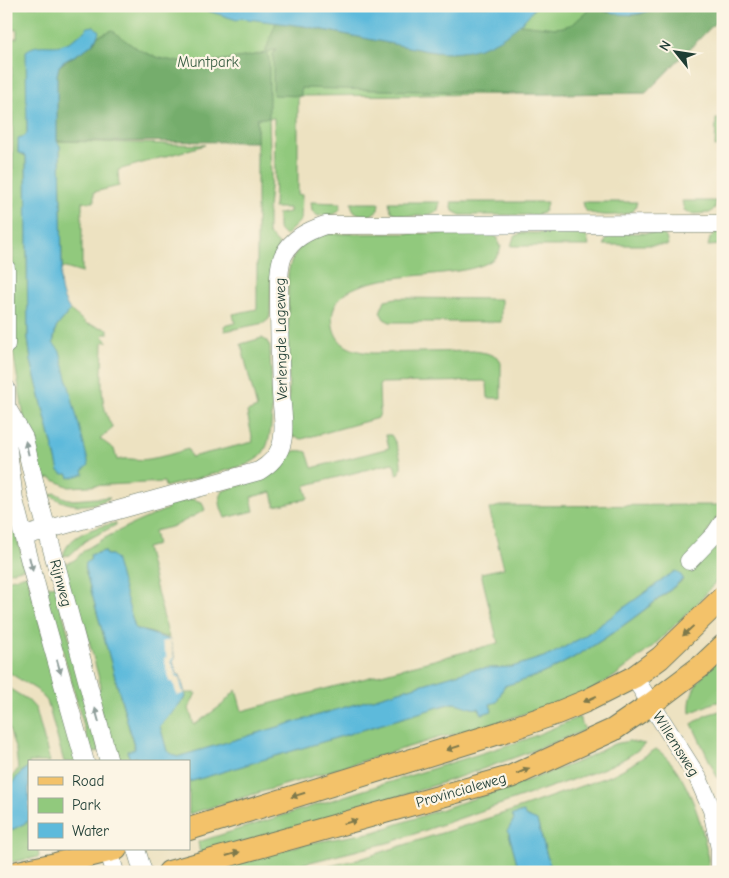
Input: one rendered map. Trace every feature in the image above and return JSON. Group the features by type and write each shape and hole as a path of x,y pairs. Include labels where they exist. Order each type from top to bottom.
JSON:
{"main road":[{"path":"190,829 557,714 634,677 660,658 723,597"},
{"name":"Provincialeweg","path":"169,872 510,777 613,730 652,704 704,664 723,646"},
{"path":"18,872 112,855"}],"street":[{"name":"Verlengde Lageweg","path":"24,536 259,471 268,466 276,456 283,437 279,332 280,271 283,256 300,236 309,230 325,225 723,224"},
{"path":"6,268 6,345"},
{"name":"Rijnweg","path":"6,388 6,442 14,500 84,760"},
{"name":"Rijnweg","path":"7,408 24,438 108,760"},
{"path":"689,561 715,534 723,522"},
{"name":"Willemsweg","path":"634,677 698,778 712,810 720,850 720,872"},
{"path":"136,850 143,872"}],"green space":[{"name":"Muntpark","path":"11,6 723,6 723,15 645,93 298,96 298,194 302,195 301,220 285,236 278,229 278,214 289,212 289,208 274,208 274,118 269,118 271,177 268,234 279,244 271,267 270,315 269,319 264,323 225,331 224,326 235,323 233,314 257,309 257,118 27,119 27,133 18,145 18,152 26,156 28,339 31,361 59,471 68,474 69,478 83,474 53,344 56,328 70,310 87,324 108,329 108,334 104,334 103,337 108,341 103,342 102,386 105,408 113,428 100,439 114,449 117,460 149,459 188,449 191,457 253,442 247,412 257,408 241,344 262,338 267,341 270,347 272,417 268,442 264,451 256,460 246,465 165,487 164,482 69,487 50,478 38,480 27,436 13,351 11,38 17,38 17,29 11,31"},
{"name":"Muntpark","path":"593,6 607,12 633,15 641,14 657,6 723,6 723,15 646,93 534,94 301,88 301,96 273,95 273,54 276,49 266,53 269,58 269,118 257,118 257,142 57,141 57,75 59,66 93,44 98,36 112,30 144,52 173,61 220,61 265,53 276,22 428,51 454,53 488,44 520,24 556,28 573,24"},
{"path":"716,119 723,119 722,146 715,147"},
{"path":"57,141 205,145 118,170 119,186 94,192 94,202 82,202 82,273 62,267 60,146"},
{"path":"682,201 716,201 715,208 710,213 692,214 684,210"},
{"path":"311,202 341,203 340,209 335,214 318,216 312,211"},
{"path":"389,202 440,202 438,210 434,213 415,216 401,215 391,211"},
{"path":"451,202 547,202 545,211 537,215 460,215 453,211"},
{"path":"583,202 637,202 634,210 630,212 610,215 589,212 585,210"},
{"path":"351,203 379,203 378,210 371,215 364,215 355,212"},
{"path":"716,232 723,232 723,245 708,246 710,238"},
{"path":"490,233 498,238 499,246 501,246 492,260 470,269 379,281 353,289 336,303 333,326 338,339 353,350 373,353 475,351 498,357 501,363 501,398 488,398 487,383 484,381 381,383 379,386 380,413 378,418 302,439 293,437 289,431 288,274 296,252 306,242 327,234"},
{"path":"521,233 579,233 587,237 589,246 511,246 514,237"},
{"path":"612,233 661,233 666,237 668,245 604,245 607,236"},
{"path":"396,298 501,299 501,322 390,322 384,319 380,312 385,300"},
{"path":"386,435 391,435 398,448 401,460 399,474 397,475 392,463 307,485 305,487 307,499 275,506 272,492 251,497 254,511 225,518 220,501 223,491 258,479 286,455 299,451 307,452 312,468 389,448"},
{"path":"55,493 73,500 110,498 95,504 80,505 65,502 50,495"},
{"path":"192,499 202,502 205,510 175,526 154,531 157,545 146,548 169,638 135,628 114,558 111,555 106,555 104,551 90,555 91,559 86,563 85,569 135,750 127,752 130,759 137,757 138,760 114,760 96,695 101,686 84,622 75,618 63,564 73,561 84,551 107,537 167,509 169,505"},
{"path":"9,505 25,568 6,573 6,506"},
{"path":"723,505 723,508 709,529 693,568 723,538 723,573 699,602 651,648 615,676 586,693 481,728 438,738 190,814 190,782 452,703 479,708 482,714 492,711 490,704 497,702 504,686 541,674 577,656 632,619 683,580 675,571 583,637 550,655 512,667 474,669 177,757 167,751 160,726 186,697 185,693 196,693 189,708 194,725 222,705 236,690 242,711 498,643 481,573 504,568 489,509 500,506"},
{"path":"116,523 116,525 85,541 70,555 63,556 66,548 77,537 92,529"},
{"path":"27,575 76,760 63,760 47,701 37,690 6,670 6,580"},
{"path":"55,585 100,751 91,753 60,640 42,589"},
{"path":"723,655 723,701 713,703 690,713 690,703 695,687 704,674"},
{"path":"6,689 10,689 28,700 36,709 49,760 28,760 28,768 17,777 6,798 6,785 18,769 16,751 6,720"},
{"path":"723,710 723,767 718,779 692,724 706,715"},
{"path":"579,717 585,730 538,749 443,783 346,813 200,854 198,842 527,739"},
{"path":"629,741 645,744 615,764 597,771 391,842 270,872 207,872 304,844 374,832 529,780 580,761 614,744"},
{"path":"656,749 667,758 677,771 694,804 705,840 709,872 567,872 550,866 537,821 525,816 523,812 513,815 514,819 508,830 517,863 506,872 306,872 363,858 511,811 612,775"},
{"path":"28,822 28,850 38,850 39,857 6,863 6,833"}],"water":[{"path":"192,6 536,6 526,18 502,38 474,50 444,53 304,26 240,18 237,20"},
{"path":"595,6 657,6 642,13 626,15 610,12"},
{"path":"94,26 99,31 94,41 85,50 63,62 59,66 57,75 57,141 60,146 62,267 60,284 62,295 70,310 56,328 53,343 60,351 89,465 83,470 84,474 69,478 68,474 63,474 59,471 31,361 28,338 26,156 18,152 18,138 25,136 27,133 26,51 34,47 65,44 76,38 88,27"},
{"path":"105,551 106,555 111,555 115,558 135,628 170,640 175,659 173,661 177,675 180,675 186,697 160,726 167,751 177,757 474,669 512,667 550,655 583,637 675,571 683,579 633,618 578,655 541,674 504,686 497,702 490,704 492,711 482,714 479,708 452,703 190,782 190,760 137,760 136,757 130,759 127,751 135,749 85,569 86,563 91,559 90,555"},
{"path":"28,768 28,822 6,833 5,808 7,796 17,777"},
{"path":"524,812 525,816 537,821 550,866 567,872 506,872 517,863 508,830 514,819 512,815"}],"pier":[{"path":"170,640 174,658 171,660 176,677 179,677 182,690 185,693 177,696 173,682 170,682 164,658 167,657 162,642"}]}
